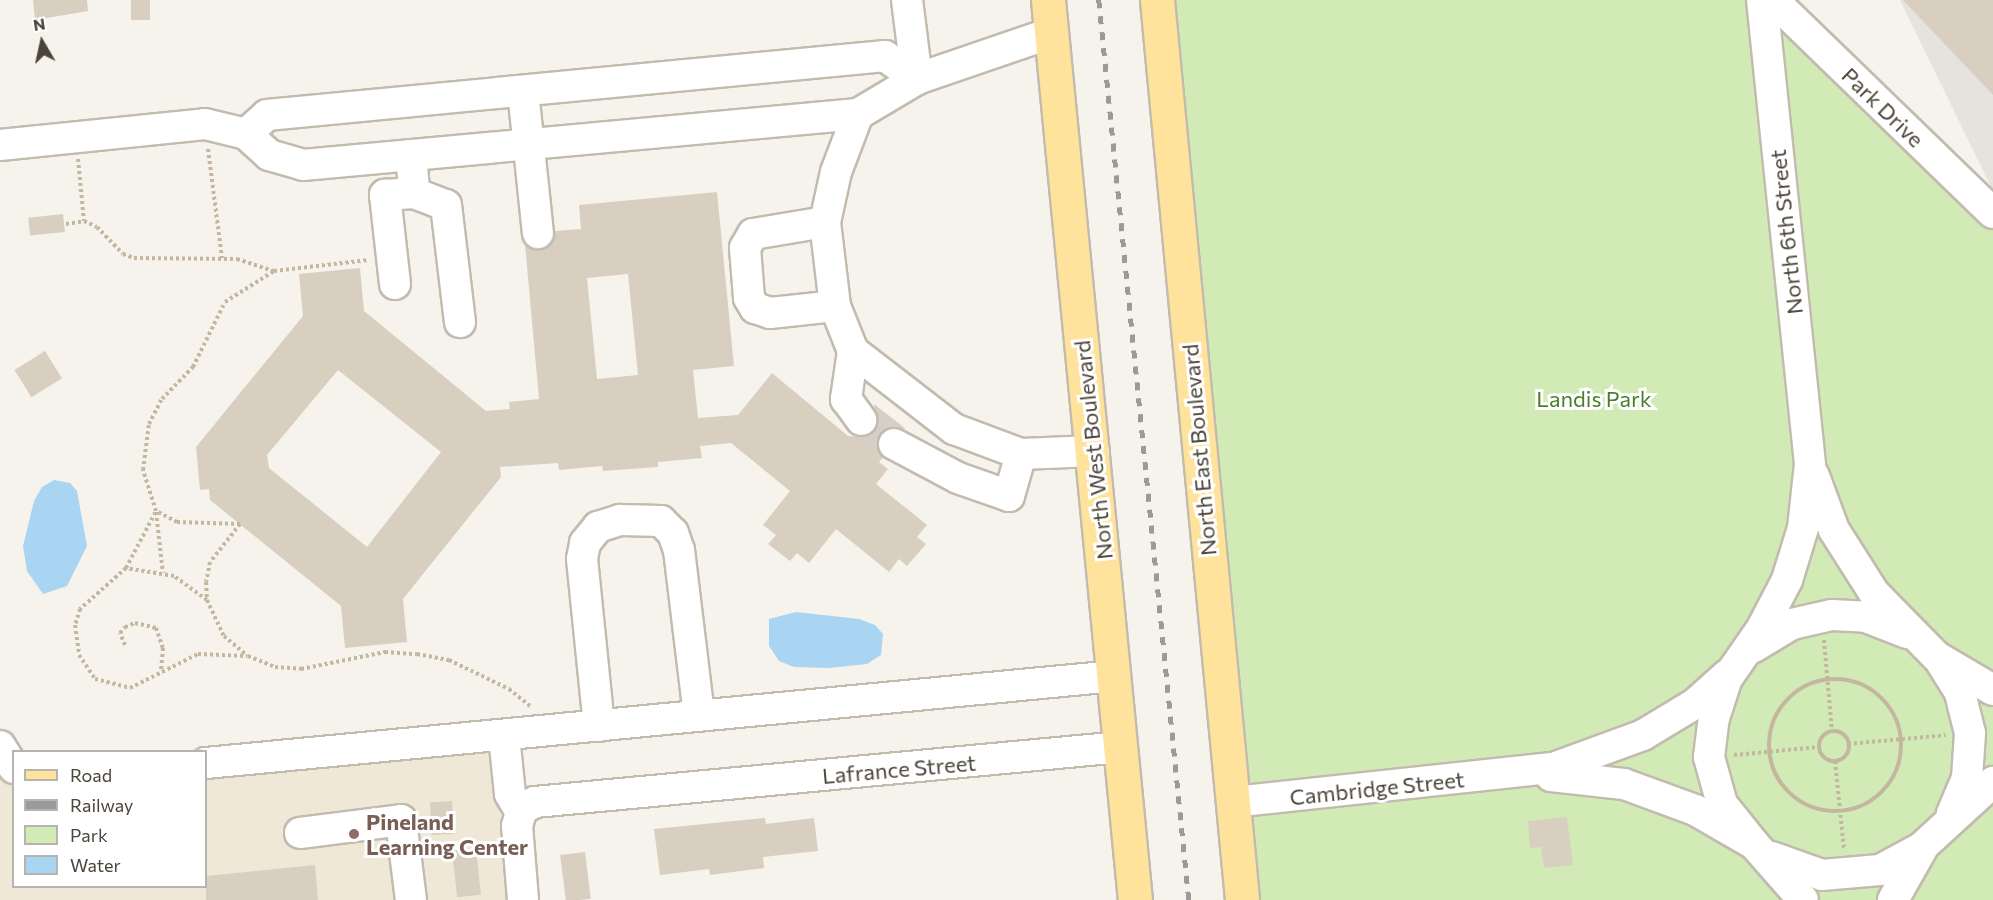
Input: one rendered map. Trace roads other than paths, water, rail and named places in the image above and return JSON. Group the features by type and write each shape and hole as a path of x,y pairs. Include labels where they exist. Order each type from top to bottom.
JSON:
{"main road":[{"name":"North West Boulevard","path":"1048,0 1094,451 1135,900"},
{"name":"North East Boulevard","path":"1157,0 1242,900"}],"street":[{"path":"907,0 917,79"},
{"name":"North 6th Street","path":"1762,0 1810,464 1803,528 1787,580 1735,667 1714,718 1709,757 1722,804 1803,900"},
{"name":"Park Drive","path":"1773,0 1993,213"},
{"path":"0,145 205,124 246,134 269,155 303,165 858,114 917,79 1051,33"},
{"path":"246,134 267,115 885,56 917,79"},
{"path":"523,91 538,233"},
{"path":"858,114 836,172 825,222 835,306 853,351 932,416 954,429 1021,454 1094,451"},
{"path":"411,155 414,194"},
{"path":"393,271 386,195 414,194 446,205 460,322"},
{"path":"825,222 753,234 745,248 749,298 755,308 770,313 835,306"},
{"path":"853,351 846,399 861,420"},
{"path":"932,416 902,449 1009,496 1021,454"},
{"name":"North 6th Street","path":"1810,464 1834,530 1874,592 1934,654 1960,693 1970,733 1963,791 1953,811 1927,843 1893,900"},
{"path":"599,726 582,559 585,543 598,528 620,520 661,521 673,533 680,550 699,715"},
{"name":"Cambridge Street","path":"1521,774 1618,747 1696,703 1776,631 1821,616 1880,621 1993,690"},
{"path":"207,763 1114,676"},
{"path":"504,736 510,794 521,812 517,826 523,900"},
{"path":"0,746 12,765"},
{"name":"Lafrance Street","path":"521,812 534,802 1121,747"},
{"name":"Cambridge Street","path":"1233,802 1521,774 1588,779 1647,791 1695,810 1798,870 1846,876 1887,868 1927,843 1993,782"},
{"path":"300,833 401,820 411,900"}],"water":[{"path":"54,480 70,483 77,491 87,546 67,586 43,594 27,571 23,546 34,501 42,487"},
{"path":"796,612 859,619 875,625 883,634 881,655 867,664 829,668 794,667 779,661 769,646 769,619"}],"tunnel":[{"path":"861,420 894,444"}],"railway":[{"path":"1099,0 1189,900"}],"place":[{"name":"Pineland Learning Center","path":"354,834"}],"park label":[{"name":"Landis Park","path":"1594,399"}]}
